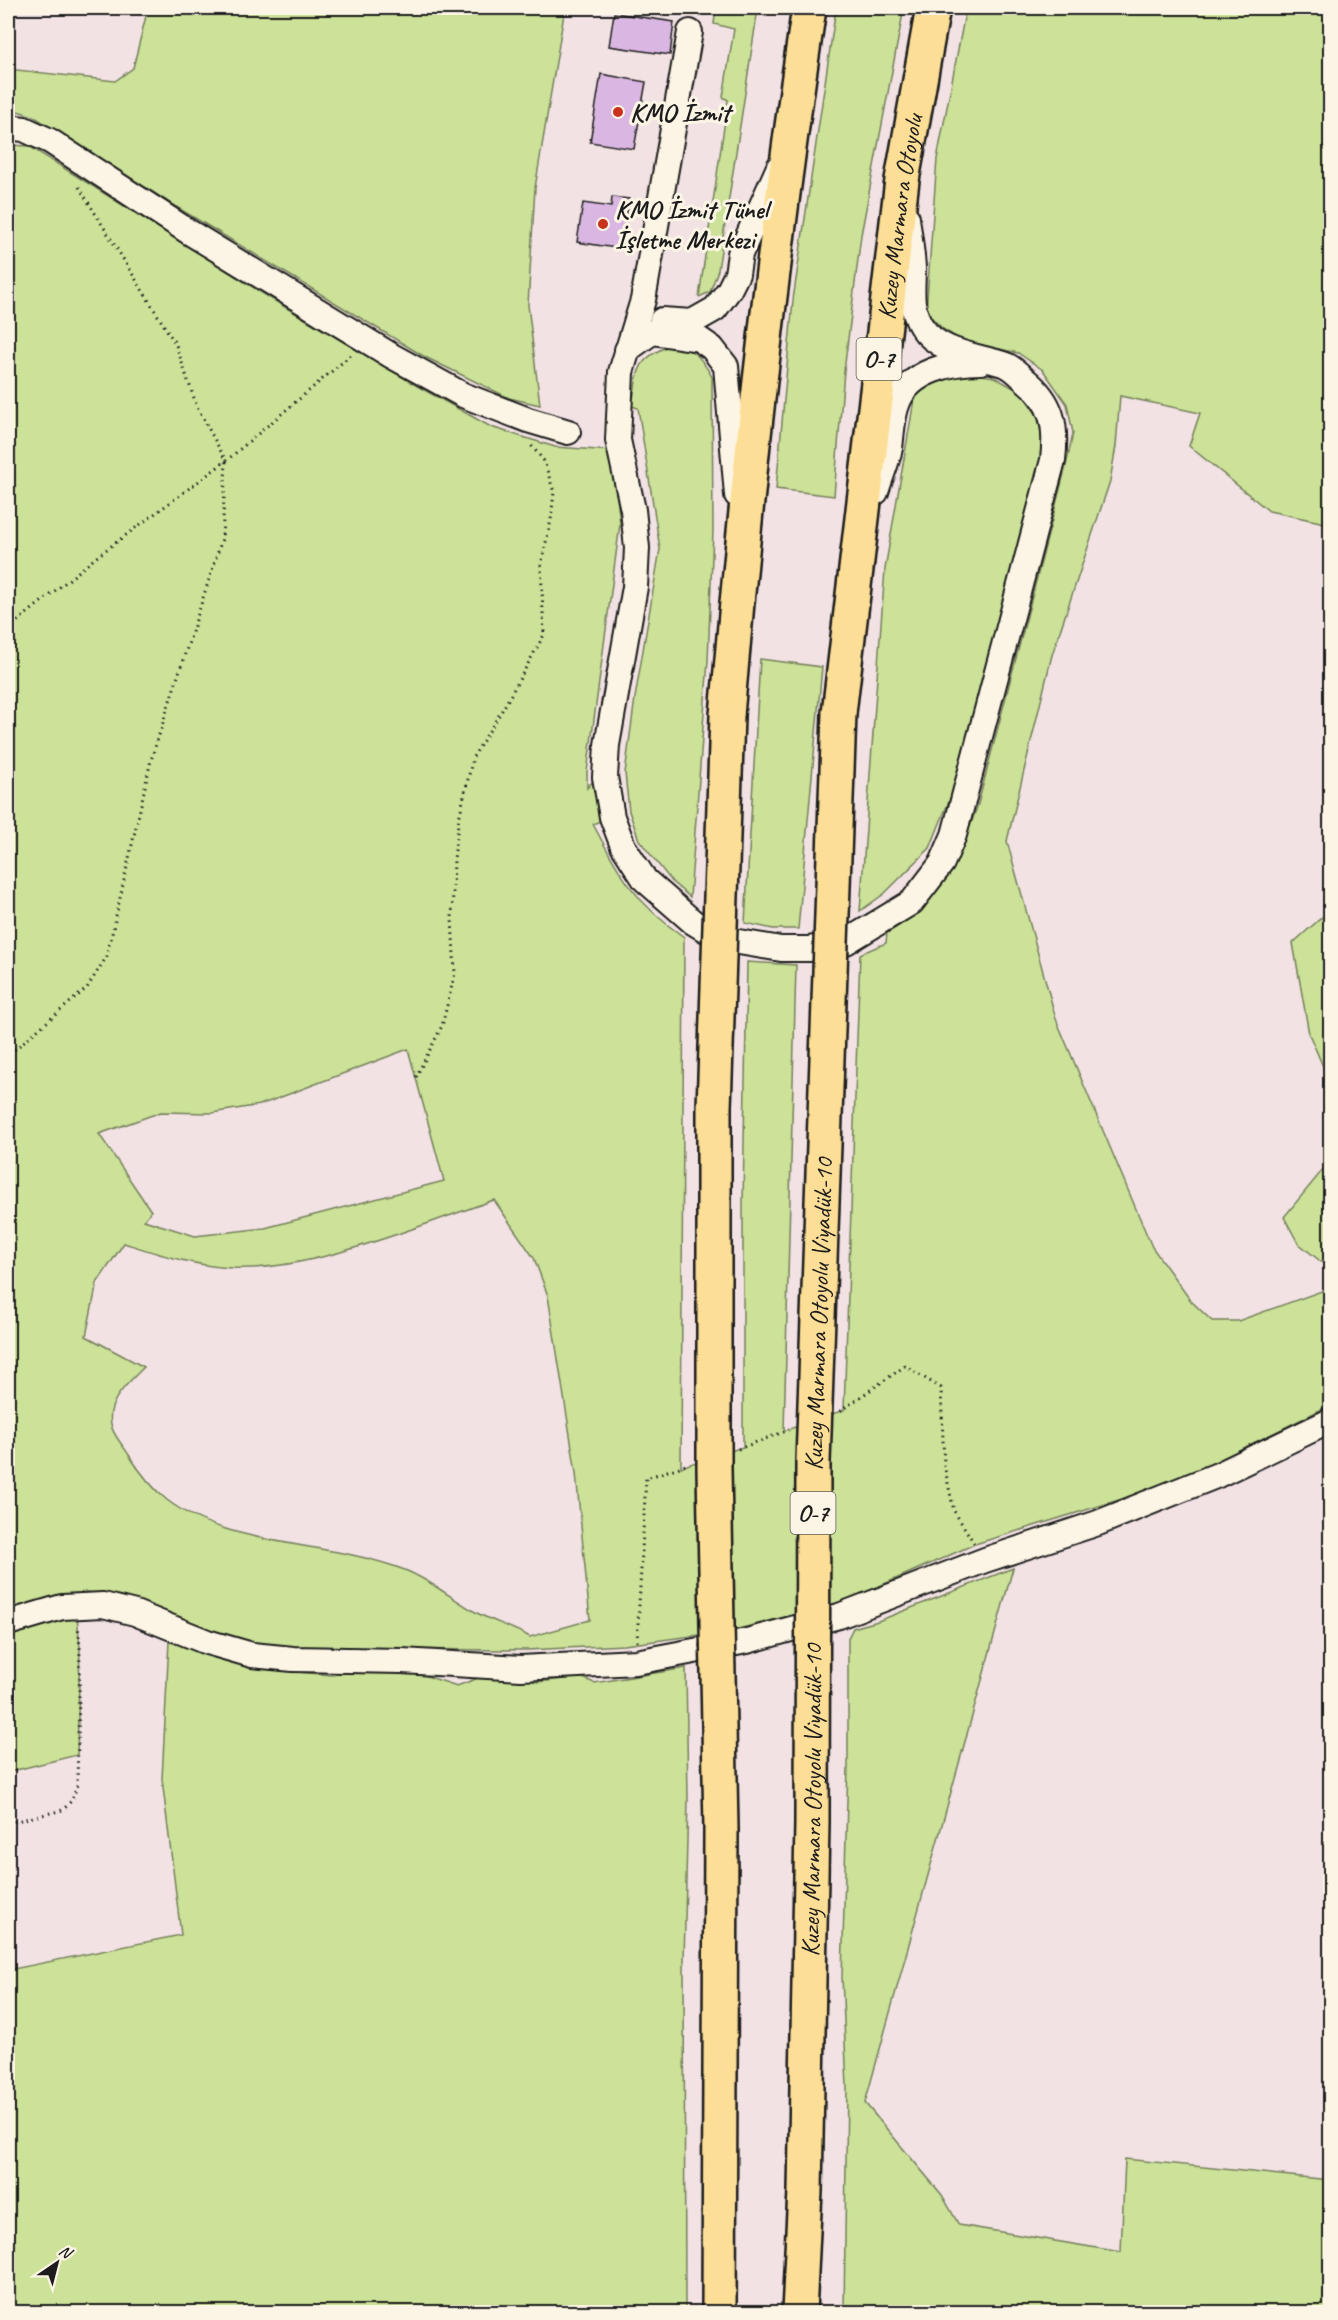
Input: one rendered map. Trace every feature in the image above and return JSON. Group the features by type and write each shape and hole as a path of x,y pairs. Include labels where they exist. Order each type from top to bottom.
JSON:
{"highway":[{"path":"719,2313 721,1829 714,1469 714,1108 727,715 742,542 788,145 809,8"},
{"name":"Kuzey Marmara Otoyolu","path":"838,713 902,180 933,8"},
{"name":"Kuzey Marmara Otoyolu Viyadük-10","path":"799,2313 805,2191 811,1834 813,1462 838,713"}],"lane":[{"path":"690,32 642,324 621,372 618,440 633,510 637,548 635,587 607,745 605,777 612,817 623,846 645,880 693,922 721,939 781,949 809,949 846,942 912,902 942,863 954,835 1053,460 1056,435 1047,401 1030,383 1009,366 955,350 934,341 922,327 915,313 911,296 913,267 902,180"},
{"path":"8,127 24,129 50,141 189,232 368,341 463,395 568,432"},
{"path":"642,324 692,322 715,309 737,274 740,254 788,145"},
{"path":"642,324 699,339 712,348 726,366 742,542"},
{"path":"858,545 889,451 898,402 905,390 920,377 945,366 968,362 995,362"},
{"path":"8,1623 62,1607 103,1605 135,1613 207,1642 252,1655 293,1659 402,1661 521,1668 636,1662 747,1641 839,1616 945,1575 1098,1523 1218,1475 1330,1421"}],"path":[{"path":"8,1055 87,988 106,956 151,760 222,539 226,461 197,407 176,345 74,178"},
{"path":"8,629 99,555 226,461 368,341"},
{"path":"416,1077 442,1026 455,973 452,919 454,860 458,822 473,757 504,707 544,634 541,566 551,520 554,492 544,461 505,411"},
{"path":"8,1823 63,1810 72,1800 76,1786 80,1648 77,1606"}],"green space":[{"path":"148,8 565,8 535,188 528,305 540,405 509,398 425,357 170,203 33,116 8,108 8,69 115,81 133,68"},
{"path":"716,8 758,8 718,270 710,292 699,297 728,100 723,97 734,29 714,24"},
{"path":"836,8 904,8 861,235 844,371 834,496 776,489 793,300"},
{"path":"966,8 1330,8 1330,524 1269,511 1189,446 1200,413 1120,396 1116,446 1110,481 1052,655 1007,841 1056,1019 1152,1247 1191,1301 1212,1321 1238,1321 1330,1288 1330,1405 1207,1466 1122,1499 975,1544 841,1603 730,1631 624,1645 527,1650 342,1649 275,1647 225,1636 122,1597 87,1592 55,1596 8,1611 8,145 29,146 270,298 491,427 555,447 612,451 620,524 587,772 587,788 594,780 600,821 593,824 611,858 641,900 667,925 684,937 681,1467 743,1447 743,1204 747,962 796,965 784,1431 844,1410 860,954 886,943 887,933 906,921 935,894 946,879 963,844 978,804 1073,433 1067,404 1043,370 1018,353 962,341 943,329 926,312 937,159","holes":["408,1049 444,1181 265,1228 195,1236 144,1220 151,1211 99,1134 161,1112 212,1113 260,1105","494,1200 534,1258 548,1296 576,1473 590,1620 530,1637 477,1613 402,1569 343,1553 249,1536 192,1516 167,1500 141,1473 115,1435 110,1419 111,1410 119,1394 144,1367 86,1336 97,1283 124,1243 204,1265 231,1268 262,1267 295,1263 364,1245"]},
{"path":"671,345 696,354 712,377 713,530 708,661 690,897 673,883 639,840 629,811 625,773 660,549 638,408 632,406 637,375 644,361 659,350"},
{"path":"970,373 994,377 1021,392 1037,415 1043,440 1039,470 971,747 930,848 884,894 860,911 885,569 916,389 944,377"},
{"path":"760,659 822,667 798,929 773,929 745,923"},
{"path":"1330,910 1330,1103 1328,1078 1309,1034 1293,943"},
{"path":"1330,1161 1330,1269 1298,1243 1284,1217"},
{"path":"1013,1568 865,2103 942,2195 959,2225 1121,2252 1125,2159 1330,2180 1330,2312 844,2312 847,2087 842,1977 848,1766 848,1638 853,1628 878,1621"},
{"path":"77,1615 80,1648 77,1755 8,1772 8,1630"},
{"path":"169,1641 223,1659 274,1670 332,1675 374,1668 411,1671 457,1686 489,1674 538,1682 581,1677 594,1683 686,1668 688,1799 684,1961 685,2312 8,2312 8,1970 181,1935 162,1779"}],"building":[{"path":"614,13 674,22 670,55 609,46"},
{"name":"KMO İzmit","path":"601,74 646,82 634,149 590,142"},
{"name":"KMO İzmit Tünel İşletme Merkezi","path":"612,197 629,199 622,249 577,242 583,203 611,207"}],"place":[{"name":"KMO İzmit","path":"618,112"},
{"name":"KMO İzmit Tünel İşletme Merkezi","path":"603,224"}]}
